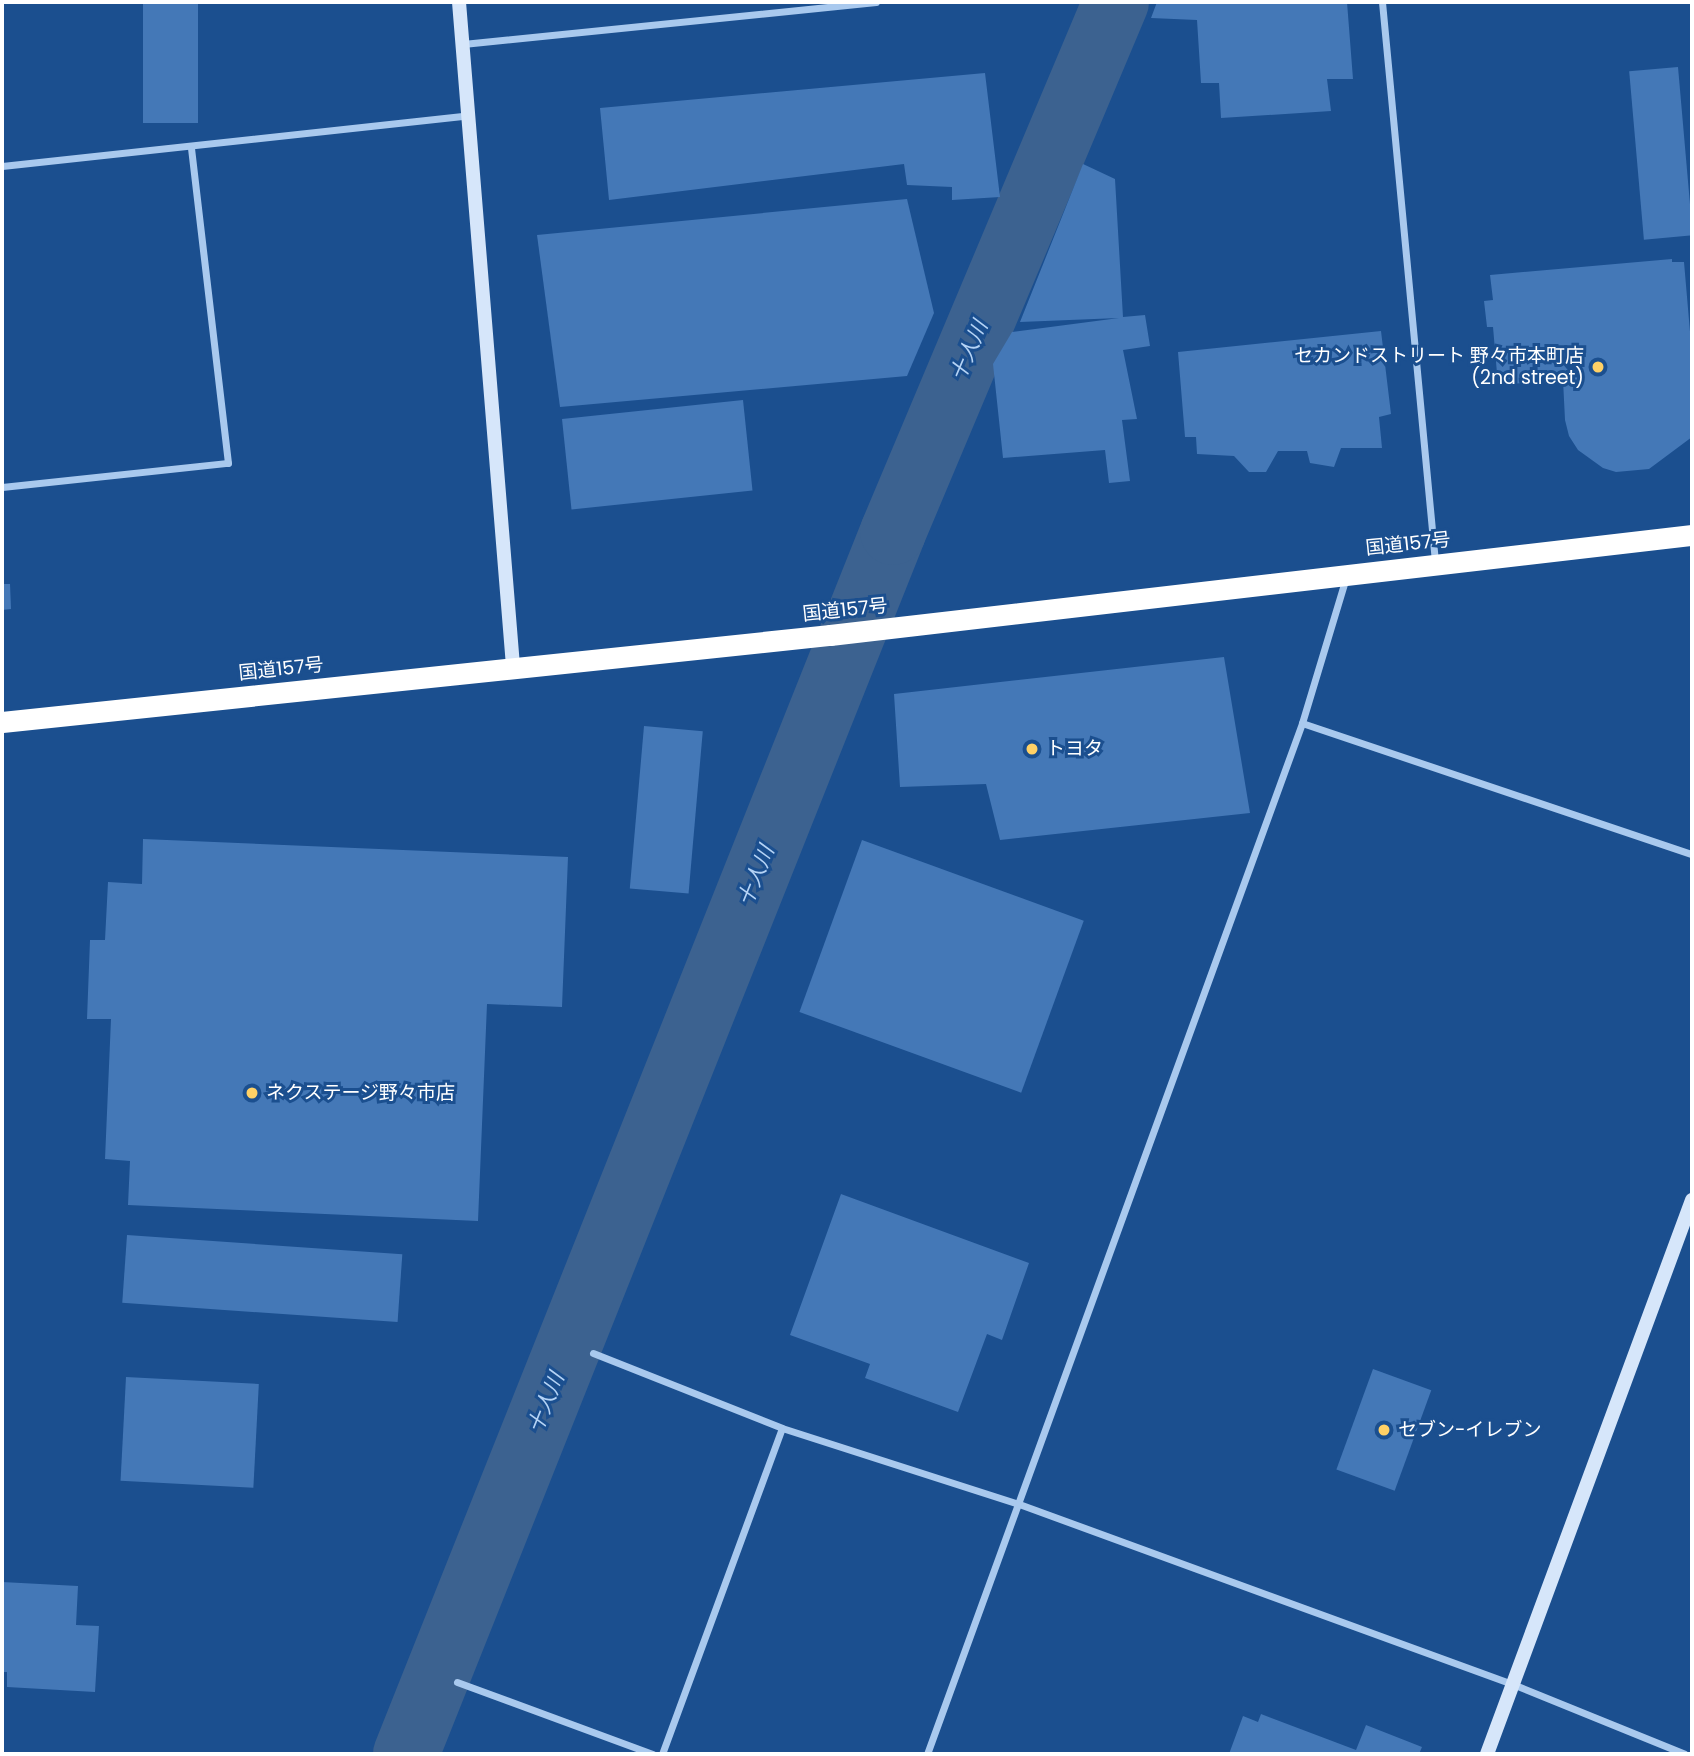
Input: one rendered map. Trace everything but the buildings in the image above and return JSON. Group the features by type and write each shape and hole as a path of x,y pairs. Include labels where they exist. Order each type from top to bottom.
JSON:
{"highway":[{"name":"国道157号","path":"2,722 513,666 878,630 1347,573 1692,535"}],"street":[{"path":"459,2 513,666"},
{"path":"463,44 876,2"},
{"path":"1382,2 1435,564"},
{"path":"2,166 469,115"},
{"path":"2,487 228,463 191,146"},
{"path":"927,1754 1301,723 1347,573"},
{"path":"1301,723 1692,853"},
{"path":"1487,1754 1692,1200"},
{"path":"593,1353 782,1428 1019,1504 1514,1685 1685,1754"},
{"path":"662,1754 782,1428"},
{"path":"457,1682 653,1754"}],"waterway":[{"name":"十人川","path":"406,1754 893,532 1116,2"}],"place":[{"name":"セカンドストリート 野々市本町店 (2nd street)","path":"1598,367"},
{"name":"トヨタ","path":"1032,749"},
{"name":"ネクステージ野々市店","path":"252,1093"},
{"name":"セブン-イレブン","path":"1384,1430"}]}
